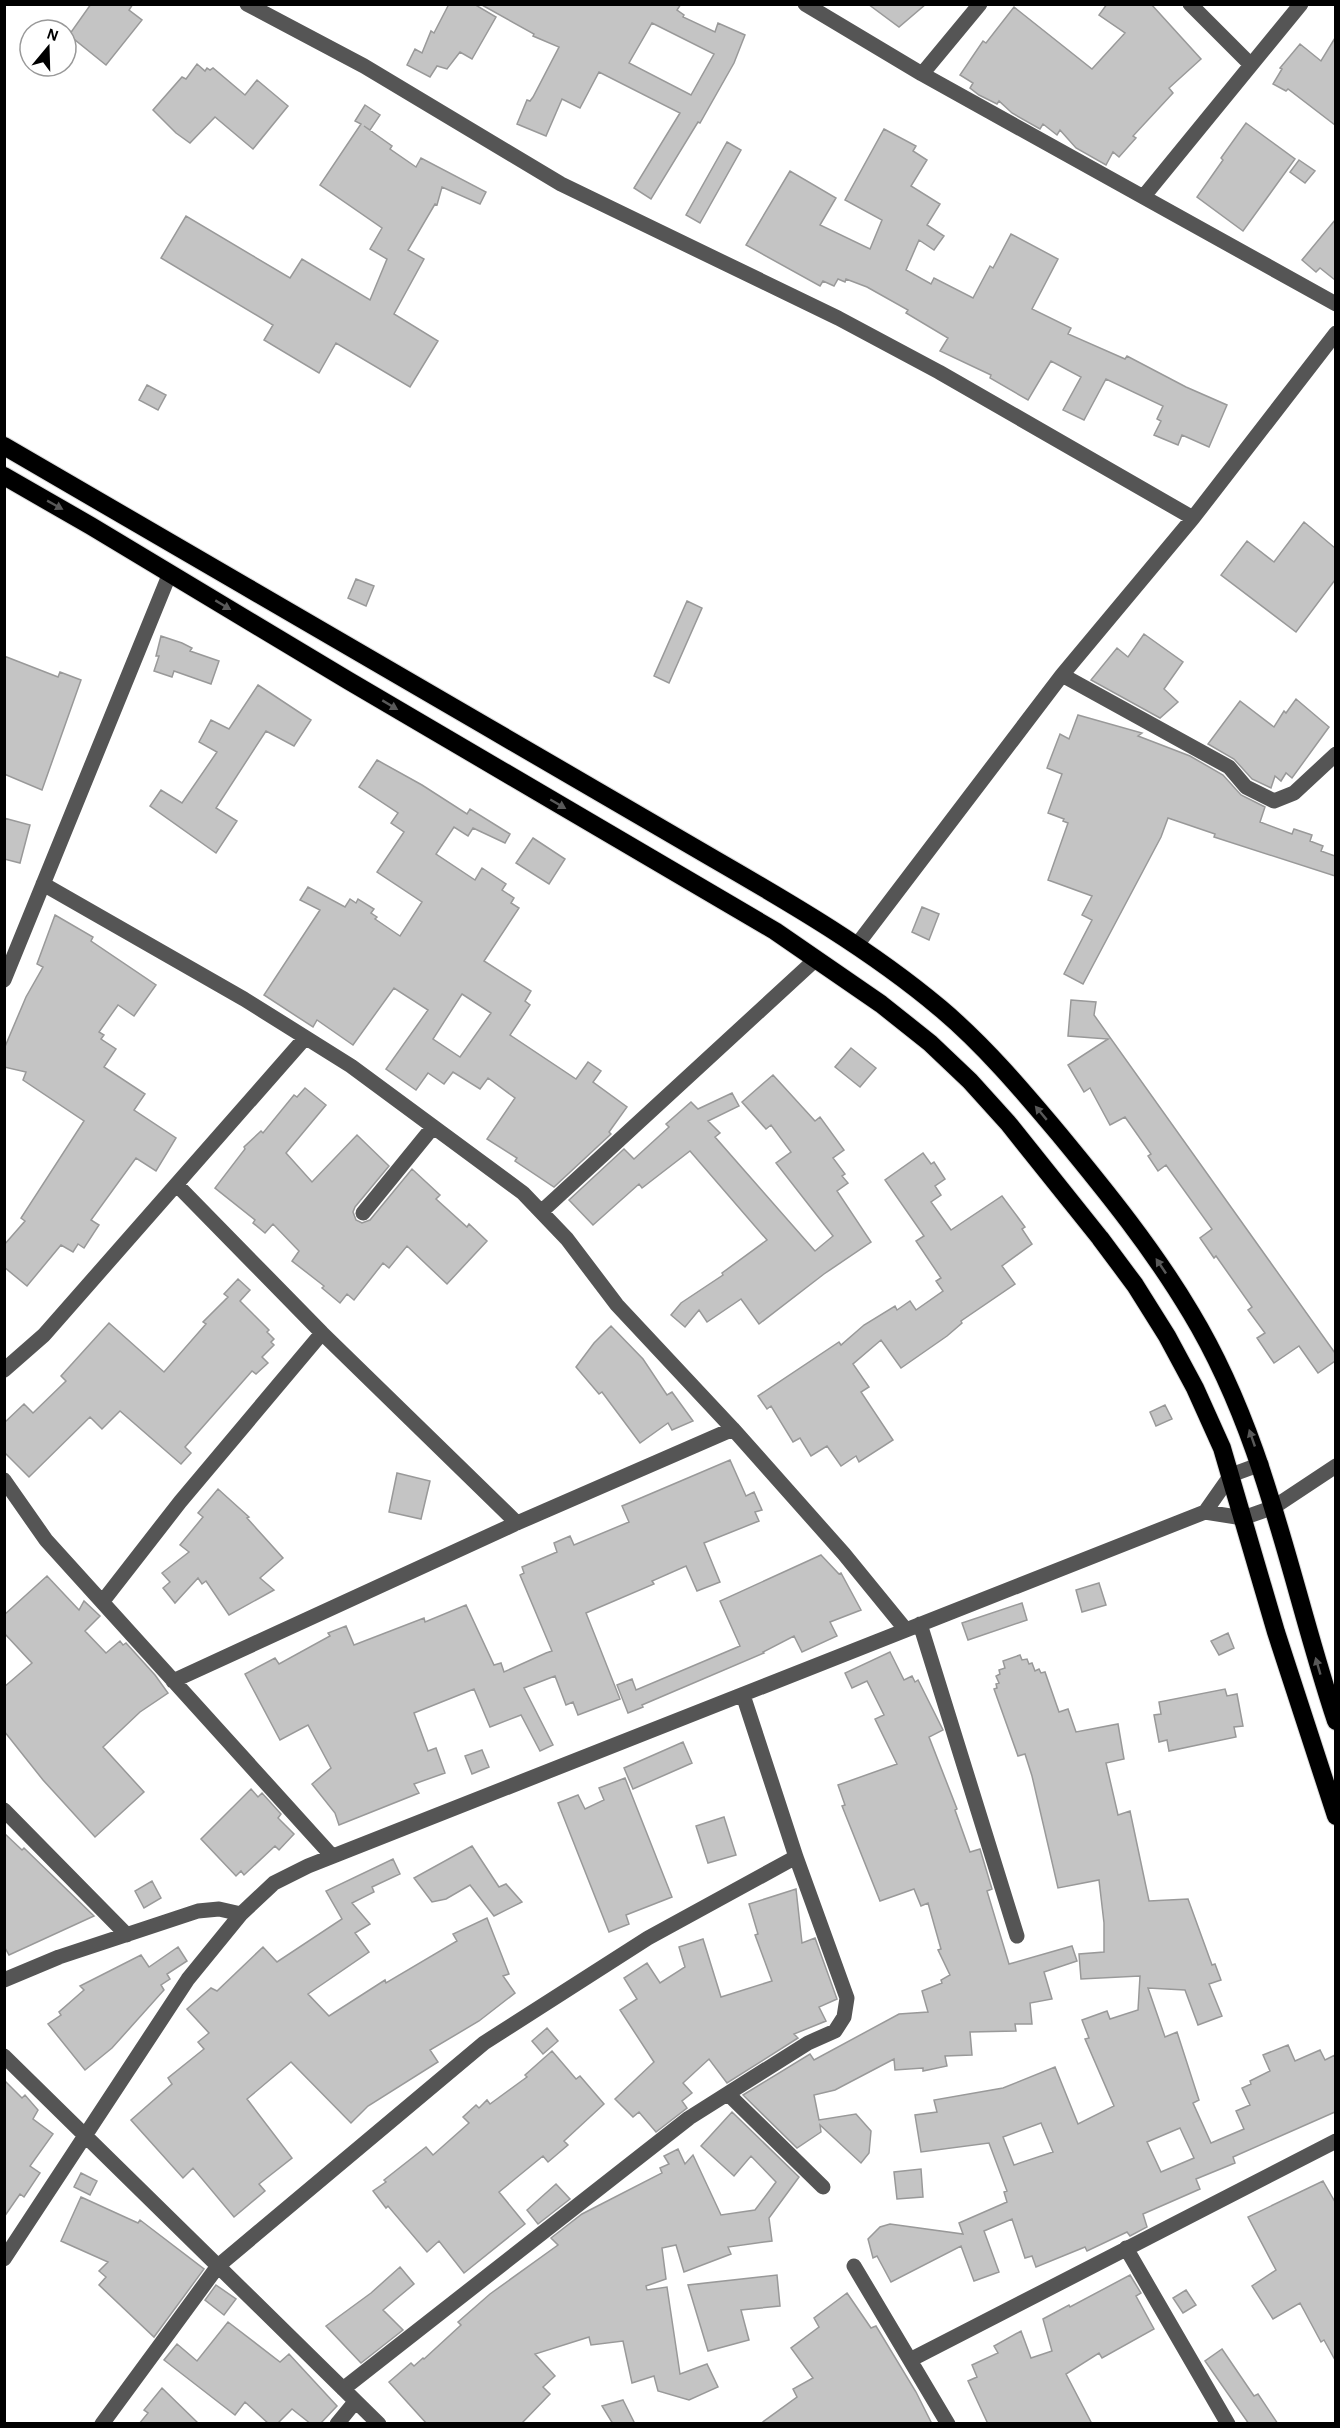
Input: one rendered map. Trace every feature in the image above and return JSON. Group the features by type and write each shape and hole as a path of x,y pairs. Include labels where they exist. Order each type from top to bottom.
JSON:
{"highway":[{"path":"4,446 775,894 856,946 941,1009 984,1049 1026,1095 1121,1210 1191,1313 1221,1368 1247,1425 1261,1464 1335,1721"},
{"path":"4,476 775,931 881,1005 930,1043 954,1066 1008,1123 1075,1206 1135,1285 1167,1336 1222,1448 1276,1632 1335,1816"}],"street":[{"path":"248,4 364,66 561,184 838,318 939,372 1193,518"},
{"path":"805,4 922,74 1335,304"},
{"path":"922,74 980,4"},
{"path":"1190,4 1251,65"},
{"path":"1144,196 1301,4"},
{"path":"856,946 1062,675 1193,518 1335,333"},
{"path":"4,980 170,573"},
{"path":"1062,675 1229,767 1246,787 1274,801 1294,793 1335,754"},
{"path":"43,884 244,999 351,1066 523,1193 567,1239 617,1305 733,1429 844,1554 906,1630"},
{"path":"541,1212 815,960"},
{"path":"4,1370 44,1335 305,1038"},
{"path":"363,1213 433,1127"},
{"path":"177,1185 322,1333 516,1523"},
{"path":"103,1601 180,1502 322,1333"},
{"path":"173,1681 516,1523 733,1429"},
{"path":"1205,1512 1231,1476 1261,1464"},
{"path":"4,2259 87,2136 188,1978 241,1914 274,1883 332,1856 1205,1512 1243,1518 1274,1507 1335,1467"},
{"path":"4,1480 46,1540 332,1856"},
{"path":"920,1624 1017,1936"},
{"path":"343,2389 688,2118 808,2043 835,2031 844,2017 846,1998 742,1695"},
{"path":"4,1810 127,1935"},
{"path":"102,2424 218,2266 484,2043 648,1938 796,1857"},
{"path":"4,1980 59,1957 198,1911 219,1909 241,1914"},
{"path":"4,2056 379,2424"},
{"path":"728,2094 823,2187"},
{"path":"910,2360 1335,2141"},
{"path":"1126,2248 1228,2424"},
{"path":"854,2266 948,2424"},
{"path":"337,2424 356,2402"}],"building":[{"path":"91,4 133,4 129,10 142,20 106,65 78,42 78,22"},
{"path":"449,4 474,4 496,17 472,59 460,52 447,69 437,66 430,77 407,65 415,49 422,53 431,31 434,33"},
{"path":"480,4 681,4 677,10 684,15 683,17 715,32 718,23 745,35 734,63 700,123 698,122 651,199 634,188 680,113 599,72 580,108 562,99 546,136 517,124 527,100 530,101 533,97 559,47 533,36 534,34","holes":["652,23 714,54 691,95 629,63"]},
{"path":"868,4 926,4 899,27"},
{"path":"1107,4 1151,4 1201,59 1169,88 1173,93 1133,136 1136,138 1119,157 1113,152 1106,165 1076,148 1060,130 1057,135 1043,124 1040,129 1012,113 999,101 997,104 979,95 970,88 973,83 960,75 983,41 986,43 1014,7 1092,69 1125,33 1099,15"},
{"path":"1335,38 1335,125 1288,89 1286,91 1273,84 1282,69 1280,68 1300,44 1321,61"},
{"path":"197,64 205,71 207,68 210,70 213,68 245,95 257,80 288,106 253,149 215,117 190,143 176,133 153,110 182,77 186,79"},
{"path":"365,105 380,115 370,130 364,126 392,146 390,149 416,167 421,158 486,192 480,204 442,187 437,205 435,204 408,250 424,259 394,314 438,341 410,387 336,343 319,373 264,340 273,325 161,258 186,216 290,278 302,259 370,300 387,259 370,249 382,228 320,185 361,124 355,121"},
{"path":"1246,123 1295,159 1243,231 1197,197"},
{"path":"884,129 916,146 913,151 927,160 911,186 940,204 927,225 944,236 934,250 919,240 906,270 931,284 934,278 973,298 990,266 993,268 1011,234 1058,259 1032,309 1071,328 1068,334 1125,359 1127,356 1186,387 1227,405 1209,447 1182,435 1178,445 1154,435 1161,421 1157,419 1163,406 1106,379 1084,420 1063,410 1081,377 1051,361 1028,400 990,378 991,375 940,351 948,338 906,313 908,310 867,287 846,279 845,282 838,279 834,286 823,281 820,286 746,245 790,171 836,198 820,225 870,249 882,220 845,200"},
{"path":"727,142 741,150 700,223 686,215"},
{"path":"1299,160 1315,171 1305,183 1290,172"},
{"path":"1335,220 1335,280 1320,268 1316,272 1302,260"},
{"path":"147,385 166,395 158,410 139,400"},
{"path":"1304,522 1335,548 1335,580 1296,632 1221,575 1247,541 1274,562"},
{"path":"356,579 374,586 366,606 348,598"},
{"path":"687,601 702,608 669,683 654,676"},
{"path":"1144,634 1183,662 1164,689 1178,702 1160,718 1091,680 1117,648 1128,657"},
{"path":"161,636 192,648 190,651 219,661 211,684 174,671 172,677 154,671 159,656 156,656"},
{"path":"4,656 58,677 60,672 81,680 42,790 4,774"},
{"path":"258,685 311,720 294,746 266,731 216,808 237,821 216,853 150,806 161,790 182,803 217,752 199,742 211,720 229,729"},
{"path":"1296,699 1329,727 1292,778 1286,773 1281,781 1275,776 1271,788 1252,779 1234,759 1208,744 1240,701 1274,727 1284,711 1286,713"},
{"path":"1078,715 1142,733 1138,736 1190,756 1223,775 1241,795 1265,807 1260,822 1292,834 1294,829 1312,835 1310,841 1323,846 1321,851 1335,856 1335,876 1214,837 1215,834 1168,818 1161,837 1083,984 1064,974 1092,920 1082,915 1092,896 1048,880 1068,823 1048,813 1062,774 1047,768 1060,734 1069,739"},
{"path":"377,760 467,814 470,809 510,834 505,843 473,828 468,836 454,827 436,854 475,880 482,868 506,884 502,890 514,898 511,903 519,908 484,961 531,991 525,1001 530,1005 510,1035 576,1079 588,1062 601,1071 593,1082 627,1107 609,1132 611,1134 554,1187 515,1161 517,1158 487,1139 515,1098 488,1078 480,1089 453,1072 444,1084 428,1073 416,1090 386,1069 428,1010 394,988 353,1045 317,1020 313,1027 264,995 320,910 300,900 308,887 345,907 350,899 356,903 358,899 374,909 371,913 377,917 375,919 400,936 422,902 377,872 404,832 391,823 398,813 359,787","holes":["462,994 491,1013 460,1057 433,1039"]},
{"path":"4,818 30,825 20,863 4,859"},
{"path":"533,838 565,859 549,884 516,863"},
{"path":"922,907 939,914 929,940 912,932"},
{"path":"55,915 93,937 91,941 156,985 134,1016 118,1005 99,1032 104,1035 101,1039 116,1049 104,1067 145,1094 134,1110 176,1138 156,1171 136,1158 91,1220 99,1225 84,1248 78,1244 73,1252 61,1245 27,1286 4,1267 4,1245 25,1221 21,1218 84,1121 23,1080 26,1072 4,1067 4,1049 26,997 43,967 37,964"},
{"path":"1071,1000 1096,1002 1094,1015 1335,1353 1335,1361 1318,1373 1299,1346 1274,1363 1257,1338 1265,1333 1248,1310 1252,1307 1216,1256 1214,1258 1200,1238 1212,1229 1166,1165 1158,1171 1148,1156 1151,1154 1125,1117 1110,1125 1090,1088 1084,1092 1068,1065 1108,1039 1068,1036"},
{"path":"851,1048 876,1068 860,1087 835,1067"},
{"path":"773,1075 815,1121 820,1117 844,1150 833,1158 845,1174 842,1176 848,1183 837,1191 871,1242 824,1274 759,1324 741,1299 707,1322 699,1310 685,1327 671,1315 681,1303 723,1275 722,1273 767,1240 690,1151 642,1188 639,1184 593,1225 569,1200 624,1149 634,1159 669,1127 666,1124 691,1102 698,1109 732,1093 739,1106 708,1121 720,1133 715,1137 815,1251 833,1236 776,1163 791,1152 771,1125 766,1129 742,1102"},
{"path":"305,1088 326,1105 286,1153 312,1182 357,1135 389,1166 355,1207 353,1212 356,1220 362,1223 370,1220 412,1169 440,1195 436,1199 467,1227 469,1224 487,1241 447,1284 407,1246 389,1268 383,1263 354,1300 347,1294 340,1303 322,1288 324,1286 292,1261 299,1251 273,1224 265,1233 253,1223 255,1220 215,1188 245,1149 244,1147 261,1131 263,1133 294,1095 297,1097"},
{"path":"923,1153 931,1164 934,1162 945,1179 935,1186 941,1195 931,1202 951,1230 1002,1196 1025,1227 1022,1229 1032,1244 1002,1266 1015,1284 961,1321 962,1323 947,1336 901,1368 881,1340 853,1364 869,1387 861,1392 893,1440 859,1462 856,1456 841,1466 827,1446 811,1456 800,1438 793,1442 771,1406 767,1409 758,1396 839,1342 841,1345 864,1325 895,1306 897,1310 910,1301 916,1310 943,1291 936,1281 941,1278 916,1241 924,1236 885,1180"},
{"path":"238,1279 250,1290 240,1301 269,1330 267,1332 274,1339 271,1342 274,1345 262,1357 268,1363 256,1374 252,1371 185,1447 191,1453 181,1464 120,1411 102,1429 90,1417 29,1477 4,1452 4,1423 24,1404 33,1413 66,1381 61,1376 109,1323 164,1372 206,1324 203,1322 228,1297 224,1294"},
{"path":"611,1326 643,1359 667,1395 672,1392 693,1421 672,1430 668,1423 640,1443 602,1392 599,1394 576,1367 594,1343"},
{"path":"1165,1405 1172,1419 1156,1426 1150,1412"},
{"path":"730,1460 746,1496 754,1492 762,1510 755,1512 759,1521 704,1543 720,1582 697,1591 686,1566 652,1581 654,1584 586,1613 620,1699 578,1715 573,1702 566,1705 555,1676 524,1688 553,1745 540,1751 521,1715 490,1727 474,1689 414,1713 428,1751 436,1748 445,1773 414,1784 419,1793 339,1825 335,1813 312,1784 331,1768 308,1725 280,1740 245,1674 275,1658 279,1664 330,1636 328,1633 346,1626 354,1645 424,1618 425,1622 466,1605 494,1665 501,1663 504,1672 552,1651 520,1575 524,1573 522,1567 557,1552 554,1543 570,1536 574,1545 629,1522 622,1506"},
{"path":"397,1473 430,1481 421,1519 389,1512"},
{"path":"218,1489 249,1517 247,1518 283,1558 260,1578 274,1590 229,1615 206,1581 202,1584 198,1578 175,1603 163,1588 170,1582 162,1573 189,1552 180,1545 203,1517 198,1513"},
{"path":"821,1555 839,1574 841,1573 861,1610 830,1622 837,1636 802,1652 794,1636 764,1653 628,1713 617,1685 632,1679 636,1690 740,1646 720,1601"},
{"path":"47,1576 79,1610 84,1601 100,1616 85,1631 106,1653 120,1641 123,1645 126,1643 168,1693 140,1712 103,1747 144,1792 95,1837 43,1780 4,1731 4,1687 32,1663 4,1633 4,1615"},
{"path":"1099,1583 1106,1605 1082,1612 1076,1590"},
{"path":"1022,1603 1027,1620 968,1640 962,1623"},
{"path":"1228,1633 1234,1648 1219,1655 1211,1641"},
{"path":"890,1652 904,1680 912,1676 915,1682 918,1680 943,1730 929,1737 957,1809 955,1810 970,1852 980,1849 992,1889 987,1891 1009,1964 1072,1946 1077,1961 1044,1972 1052,1999 1030,2003 1032,2024 1015,2024 1016,2031 970,2032 972,2055 945,2056 947,2066 923,2071 923,2068 895,2070 894,2059 835,2090 814,2095 819,2120 856,2114 871,2131 869,2153 861,2163 820,2125 821,2132 797,2148 743,2095 810,2054 814,2060 899,2014 928,2012 922,1991 942,1983 941,1980 950,1975 938,1950 941,1949 928,1903 921,1906 914,1889 880,1901 842,1806 845,1805 838,1785 897,1764 875,1719 884,1715 867,1681 852,1688 845,1673"},
{"path":"1020,1655 1022,1660 1027,1659 1029,1664 1032,1663 1035,1671 1039,1669 1041,1673 1045,1672 1059,1712 1068,1709 1076,1732 1118,1724 1124,1759 1106,1763 1118,1815 1130,1811 1149,1901 1188,1899 1212,1965 1215,1964 1221,1980 1209,1984 1222,2016 1198,2025 1185,1990 1148,1988 1165,2037 1177,2032 1199,2100 1193,2103 1211,2143 1244,2129 1236,2111 1250,2105 1242,2088 1251,2084 1250,2081 1270,2071 1263,2055 1288,2045 1295,2061 1320,2050 1325,2060 1335,2055 1335,2112 1233,2157 1235,2163 1196,2179 1200,2189 1143,2214 1147,2227 1130,2236 1127,2232 1087,2251 1085,2247 1036,2267 1032,2256 1025,2258 1012,2219 984,2231 999,2272 974,2281 961,2246 891,2282 877,2256 873,2258 868,2239 880,2227 890,2224 963,2234 959,2223 1007,2202 1004,2192 1007,2191 989,2143 921,2152 915,2115 937,2112 934,2100 1003,2088 1055,2067 1078,2124 1114,2106 1085,2039 1089,2038 1082,2020 1107,2011 1110,2019 1138,2010 1140,1976 1081,1979 1079,1954 1104,1952 1104,1923 1099,1880 1058,1888 1025,1754 1018,1756 994,1689 999,1683 996,1676 1000,1674 999,1670 1005,1668 1003,1661","holes":["1041,2123 1053,2152 1014,2165 1003,2137","1180,2128 1194,2158 1161,2172 1147,2142"]},
{"path":"1225,1689 1227,1696 1237,1694 1243,1726 1234,1727 1236,1737 1169,1751 1167,1740 1159,1742 1154,1715 1161,1714 1159,1702"},
{"path":"683,1742 692,1763 633,1789 624,1768"},
{"path":"482,1750 489,1767 472,1774 465,1756"},
{"path":"625,1778 672,1897 626,1915 629,1924 609,1932 558,1803 578,1795 585,1809 604,1800 599,1788"},
{"path":"251,1789 258,1797 262,1793 281,1814 278,1818 294,1834 279,1850 275,1846 244,1875 241,1871 236,1876 201,1839"},
{"path":"724,1817 736,1855 708,1863 696,1826"},
{"path":"4,1833 22,1850 24,1848 94,1916 9,1955 4,1946"},
{"path":"472,1846 499,1887 506,1884 522,1902 494,1916 470,1885 446,1899 432,1902 414,1878"},
{"path":"393,1859 400,1874 372,1887 374,1892 352,1903 370,1924 355,1933 369,1952 308,1994 329,2016 385,1980 386,1983 457,1941 453,1934 487,1918 509,1974 503,1976 515,1993 479,2021 430,2050 438,2062 368,2106 351,2123 291,2062 247,2099 292,2158 259,2184 265,2191 234,2217 193,2168 183,2178 131,2120 172,2084 168,2078 204,2049 198,2042 209,2033 187,2009 211,1988 217,1991 263,1947 277,1962 342,1919 326,1891"},
{"path":"152,1881 161,1898 144,1908 135,1891"},
{"path":"796,1889 802,1943 815,1938 837,1999 819,2007 826,2021 794,2034 798,2038 727,2083 709,2059 683,2083 692,2093 682,2101 687,2108 656,2132 639,2112 633,2117 615,2099 654,2062 620,2010 637,1999 624,1978 647,1963 660,1983 685,1967 679,1947 703,1939 721,1997 772,1981 755,1935 758,1934 749,1904"},
{"path":"178,1947 187,1961 167,1974 170,1979 161,1985 164,1990 112,2048 85,2070 48,2024 61,2015 59,2012 84,1990 80,1986 141,1955 149,1967"},
{"path":"547,2028 558,2041 543,2054 532,2041"},
{"path":"552,2051 576,2079 580,2076 604,2104 564,2141 568,2145 548,2162 543,2156 499,2192 525,2224 464,2273 439,2241 427,2252 373,2191 426,2147 433,2155 469,2123 463,2117 476,2105 479,2108 487,2100 490,2104 527,2077 525,2075"},
{"path":"4,2080 22,2098 25,2095 38,2110 33,2119 53,2134 30,2166 40,2173 24,2197 20,2194 4,2217"},
{"path":"732,2112 799,2177 769,2218 772,2241 728,2247 731,2254 684,2272 676,2245 662,2248 666,2279 646,2286 647,2290 667,2287 680,2374 707,2364 718,2387 689,2400 658,2391 654,2376 632,2383 623,2341 591,2345 589,2337 535,2354 555,2376 543,2387 550,2394 521,2424 427,2424 389,2382 411,2363 414,2366 424,2359 461,2325 458,2322 490,2294 558,2245 551,2238 582,2214 662,2173 660,2168 669,2164 664,2156 678,2149 685,2164 693,2155 721,2215 755,2210 776,2182 751,2156 734,2176 701,2146"},
{"path":"921,2169 923,2197 897,2199 894,2172"},
{"path":"81,2173 97,2181 90,2195 74,2187"},
{"path":"1323,2181 1335,2202 1335,2360 1324,2340 1321,2342 1300,2303 1273,2319 1252,2286 1276,2270 1248,2217"},
{"path":"556,2184 570,2199 538,2224 527,2210"},
{"path":"81,2197 138,2223 140,2220 204,2269 154,2337 99,2285 106,2277 99,2271 108,2262 61,2241"},
{"path":"400,2267 414,2284 383,2310 403,2330 361,2363 326,2326 371,2293"},
{"path":"777,2275 780,2306 741,2310 749,2340 708,2351 688,2285"},
{"path":"1130,2275 1141,2293 1136,2296 1154,2329 1102,2358 1099,2353 1066,2374 1092,2424 988,2424 968,2381 977,2377 972,2365 998,2353 994,2346 1021,2331 1031,2358 1052,2351 1043,2319"},
{"path":"216,2285 236,2299 224,2315 205,2300"},
{"path":"1186,2290 1196,2305 1183,2313 1173,2298"},
{"path":"847,2293 871,2328 876,2326 916,2392 932,2424 760,2424 797,2397 793,2389 813,2378 791,2348 819,2327 814,2318"},
{"path":"228,2322 280,2362 289,2354 337,2406 320,2424 311,2424 292,2409 277,2424 269,2424 245,2402 235,2415 164,2360 177,2344 197,2361"},
{"path":"1222,2349 1254,2396 1258,2394 1278,2424 1249,2424 1205,2361"},
{"path":"162,2388 199,2424 139,2424 148,2413 144,2410"},
{"path":"623,2400 635,2424 613,2424 602,2406"}]}
